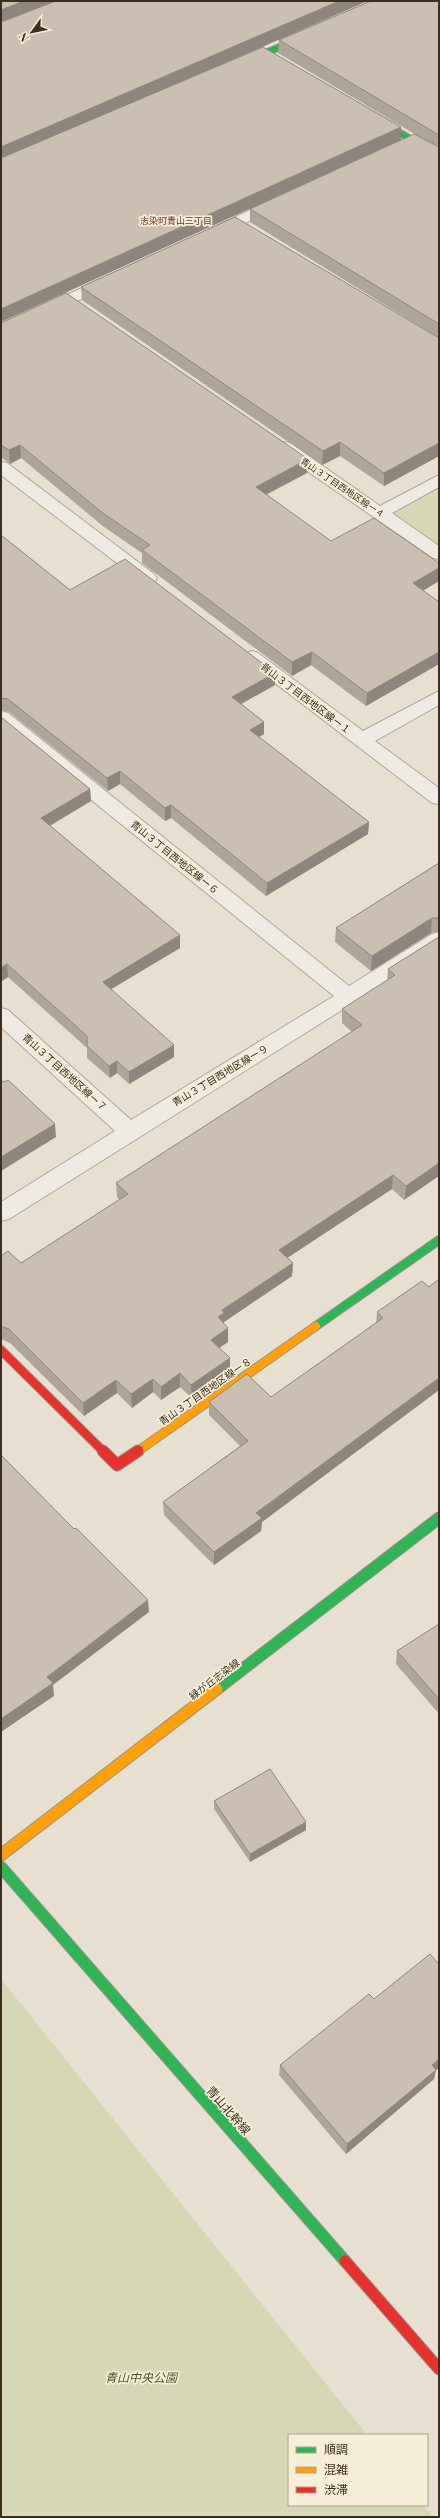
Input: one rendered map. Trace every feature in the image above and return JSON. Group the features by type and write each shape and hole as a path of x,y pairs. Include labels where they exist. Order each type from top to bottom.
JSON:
{"street":[{"path":"236,66 314,32"},
{"path":"265,53 279,61"},
{"path":"367,113 439,156"},
{"path":"398,147 412,140"},
{"path":"201,238 292,196"},
{"path":"236,222 250,230"},
{"path":"1,330 75,304 124,273"},
{"name":"青山３丁目西地区線ー４","path":"270,437 439,554"},
{"path":"1,467 159,587"},
{"path":"380,513 439,480"},
{"name":"青山３丁目西地区線ー１","path":"235,644 439,798"},
{"path":"362,740 439,697"},
{"name":"青山３丁目西地区線ー６","path":"1,716 349,997"},
{"name":"青山３丁目西地区線ー９","path":"1,1213 128,1130 349,997 439,939"},
{"name":"青山３丁目西地区線ー７","path":"1,1015 128,1130"},
{"name":"青山３丁目西地区線ー８","path":"1,1350 117,1466 439,1240"},
{"name":"緑が丘志染線","path":"1,1855 439,1518"},
{"name":"青山北幹線","path":"1,1867 439,2369"}],"green space":[{"path":"439,481 439,554 380,513"},
{"name":"青山中央公園","path":"1,1979 366,2434 288,2434 288,2506 424,2506 433,2517 1,2517"}],"building":[{"path":"1,1 24,1 1,10"},
{"path":"56,1 339,1 1,147 1,22"},
{"path":"371,1 439,1 439,135 279,40"},
{"path":"263,47 401,127 1,309 1,158"},
{"path":"414,134 439,147 439,324 250,209"},
{"path":"235,217 439,338 439,443 384,473 340,442 323,451 81,287"},
{"path":"66,293 308,459 256,487 331,541 374,518 439,563 439,568 413,583 439,602 439,652 367,693 312,652 292,662 142,550 150,545 104,514 20,445 9,450 1,445 1,323"},
{"path":"1,535 70,590 125,559 275,673 232,697 264,722 250,730 369,822 267,883 171,805 165,808 120,771 107,778 8,699 1,698"},
{"path":"1,717 90,789 41,818 180,935 103,982 174,1045 129,1072 117,1061 109,1066 87,1046 87,1036 7,964 1,968"},
{"path":"439,863 439,918 432,918 372,956 336,928"},
{"path":"439,937 439,1163 406,1186 393,1175 279,1250 293,1263 222,1310 224,1313 218,1317 228,1328 211,1340 230,1358 191,1385 180,1373 161,1387 153,1379 131,1394 116,1380 83,1403 9,1329 1,1326 1,1256 8,1251 21,1263 128,1194 116,1183 362,1025 342,1009 395,975 388,969"},
{"path":"1,1080 4,1082 8,1080 55,1124 1,1157"},
{"path":"439,1279 439,1378 256,1513 262,1518 214,1552 163,1502 248,1441 209,1402 247,1374 271,1397 383,1318 377,1312 422,1281 429,1287"},
{"path":"1,1455 74,1529 76,1528 148,1600 47,1677 53,1683 1,1719"},
{"path":"439,1624 439,1699 397,1651"},
{"path":"270,1769 306,1822 250,1854 214,1801"},
{"path":"430,1954 439,1964 439,2059 432,2065 436,2070 347,2144 280,2065 369,1994 374,1999"}],"traffic: fast":[{"path":"243,63 305,36"},
{"path":"375,118 439,156"},
{"path":"316,1326 439,1240"},
{"path":"217,1689 439,1518"},
{"path":"1,1867 345,2261"}],"traffic: slow":[{"path":"138,1451 316,1326"},
{"path":"1,1855 217,1689"}],"traffic: jam":[{"path":"1,1350 117,1465 138,1451"},
{"path":"345,2261 439,2369"}],"district":[{"name":"志染町青山三丁目","path":"176,220"}]}
